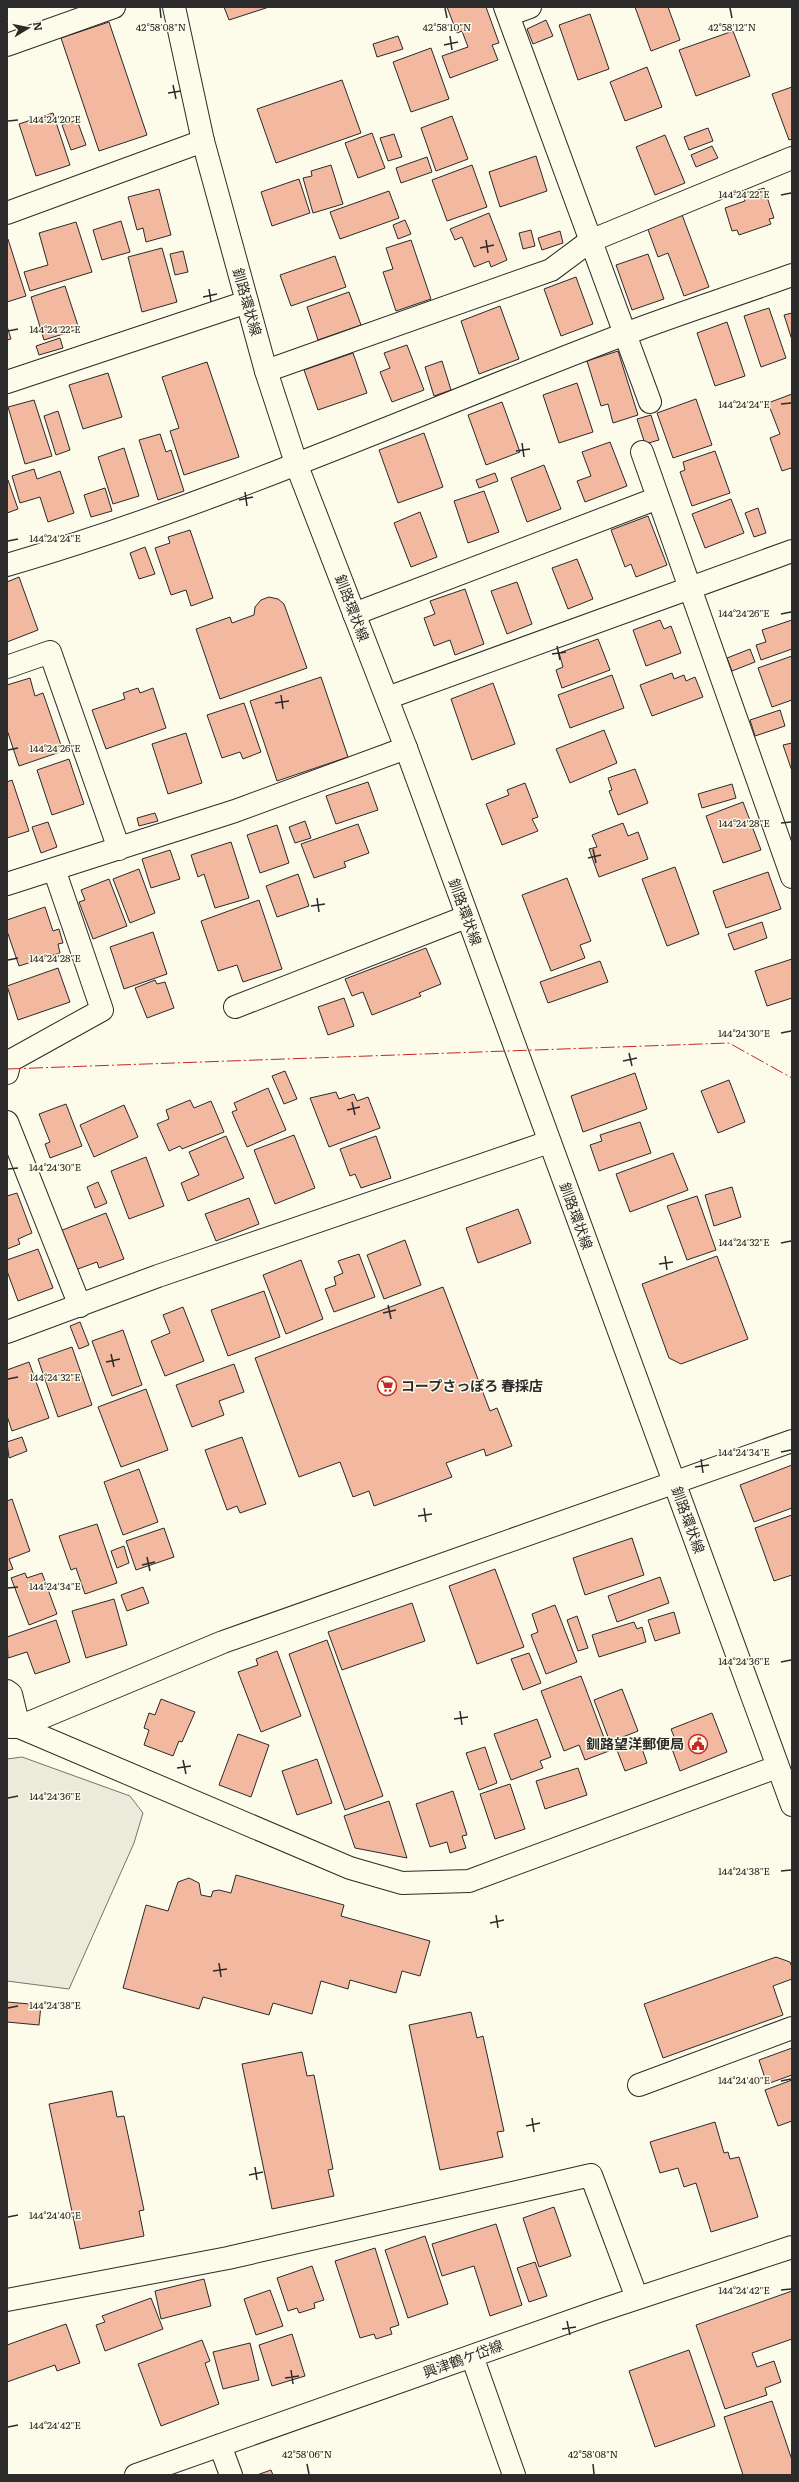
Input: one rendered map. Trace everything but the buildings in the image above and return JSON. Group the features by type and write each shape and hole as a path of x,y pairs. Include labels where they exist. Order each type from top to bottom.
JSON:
{"street":[{"path":"7,45 114,7"},
{"name":"釧路環状線","path":"174,7 202,140 266,372 297,466 406,748 466,917 675,1484 776,1767 792,1805"},
{"path":"530,7 506,11 650,402"},
{"path":"7,213 202,140"},
{"path":"266,372 551,270 590,241 792,158"},
{"path":"7,565 67,548 297,466 626,334 792,275"},
{"path":"7,382 247,302"},
{"path":"642,452 792,877"},
{"path":"354,614 658,498"},
{"path":"386,698 689,587 792,551"},
{"path":"7,667 50,652 119,849"},
{"path":"7,884 235,811 406,748"},
{"path":"7,1073 10,1060 102,1010 54,869"},
{"path":"235,1007 466,917"},
{"path":"7,1122 80,1306"},
{"path":"7,1332 158,1276 549,1142"},
{"path":"13,1727 223,1642 675,1484 792,1441"},
{"path":"7,1691 11,1694 13,1727"},
{"path":"13,1727 350,1868 402,1883 469,1881 776,1767"},
{"path":"640,2085 792,2028"},
{"path":"7,2300 228,2258 592,2175 637,2298"},
{"name":"興津鶴ケ岱線","path":"136,2475 637,2298 792,2247"},
{"path":"472,2356 514,2475"},
{"path":"220,2445 231,2475"}],"shaded area":[{"path":"22,1757 130,1796 143,1813 134,1843 69,1989 7,1981 7,1759"}],"power":[{"path":"7,1069 729,1043 792,1078"}],"place":[{"name":"コープさっぽろ 春採店","path":"387,1386"},
{"name":"釧路望洋郵便局","path":"698,1744"}]}
